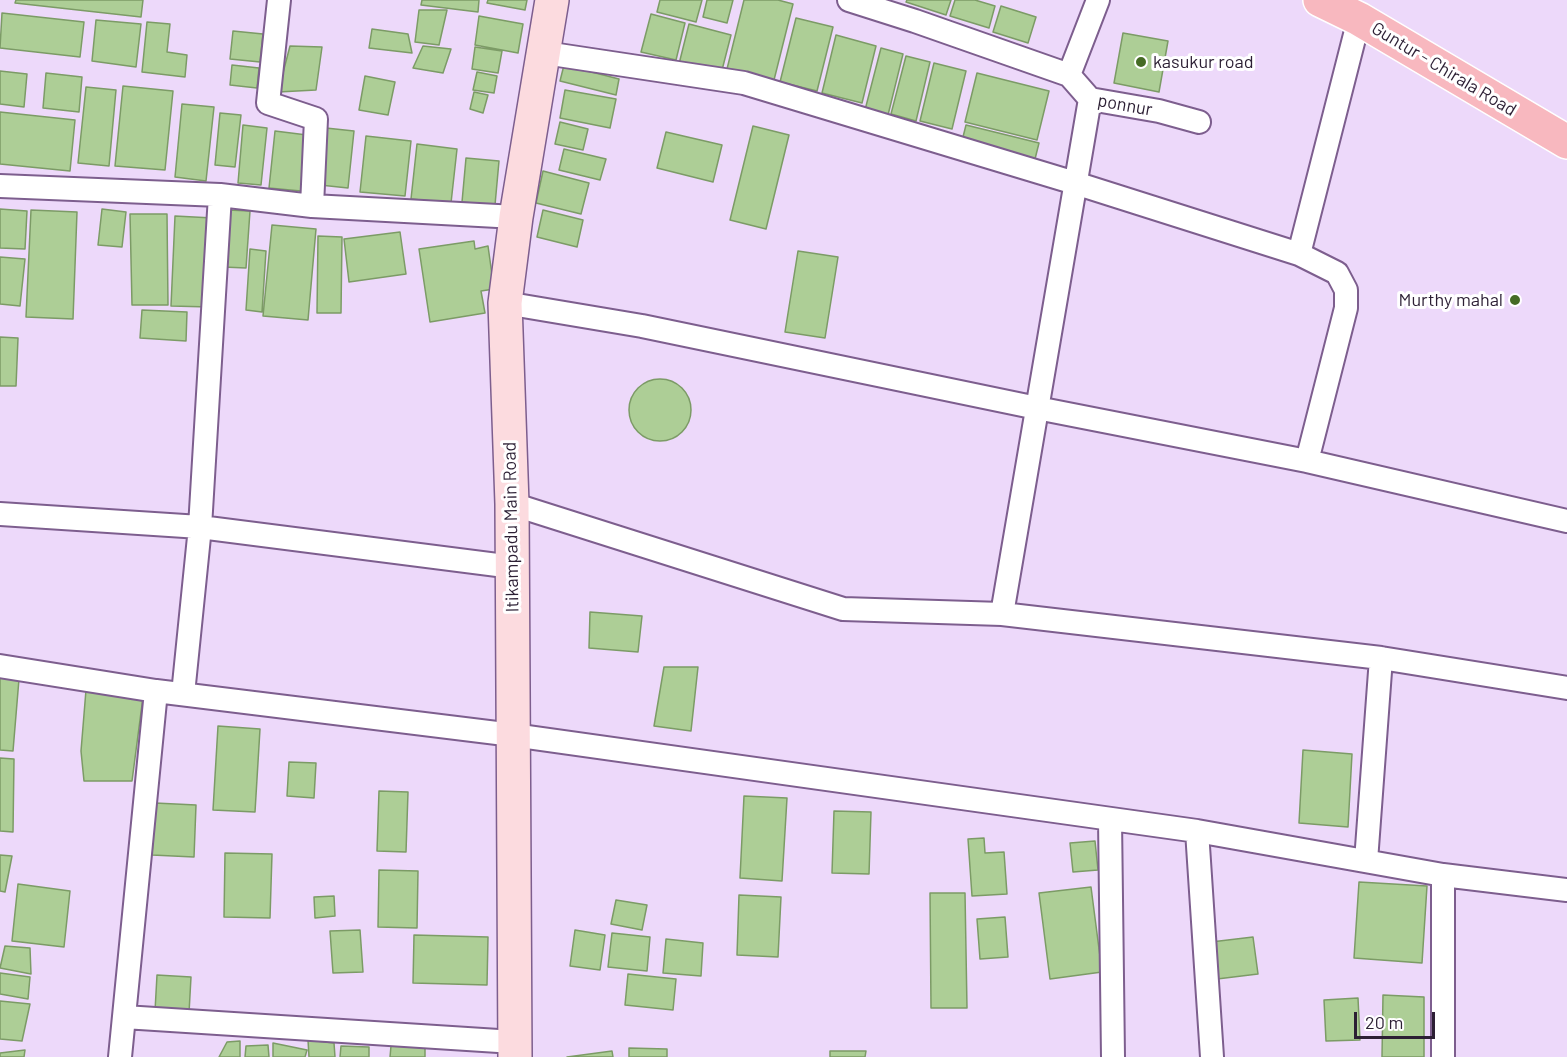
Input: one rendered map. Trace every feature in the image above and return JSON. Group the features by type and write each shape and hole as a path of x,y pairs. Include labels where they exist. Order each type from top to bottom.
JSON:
{"main road":[{"name":"Guntur - Chirala Road","path":"1320,0 1359,18 1567,142"}],"street":[{"path":"279,0 268,103 316,119 312,206"},
{"name":"Itikampadu Main Road","path":"515,1050 513,567 505,303 516,217 552,0"},
{"path":"849,0 1069,75 1098,0"},
{"path":"1299,254 1359,18"},
{"path":"545,53 744,83 1075,183 1299,254 1337,273 1346,290 1346,308 1307,461"},
{"name":"ponnur","path":"1069,75 1090,99 1159,111 1199,122"},
{"path":"1002,614 1090,99"},
{"path":"0,186 220,195 312,206 516,217"},
{"path":"183,694 200,527 220,195"},
{"path":"505,303 642,326 1307,461 1567,521"},
{"path":"512,504 843,609 1002,614 1381,658 1567,688"},
{"path":"0,514 200,527 513,567"},
{"path":"1366,861 1381,658"},
{"path":"0,666 156,691 513,735 1197,831 1443,875 1567,890"},
{"path":"120,1057 156,691"},
{"path":"1110,819 1113,1057"},
{"path":"1197,831 1212,1057"},
{"path":"1443,875 1443,1057"},
{"path":"124,1017 515,1050"}],"building":[{"path":"16,0 143,0 141,17 15,3"},
{"path":"422,0 479,0 478,12 421,5"},
{"path":"488,0 527,0 525,10 487,3"},
{"path":"660,0 702,0 696,22 657,12"},
{"path":"707,0 733,0 727,23 703,17"},
{"path":"744,0 778,0 793,4 774,80 727,69"},
{"path":"907,0 951,0 946,15 906,2"},
{"path":"955,0 975,0 995,6 989,28 950,16"},
{"path":"1001,6 1036,17 1028,43 993,32"},
{"path":"419,10 447,10 439,45 415,42"},
{"path":"2,13 84,22 80,57 0,48"},
{"path":"651,14 685,23 676,60 641,52"},
{"path":"479,16 523,24 518,53 475,45"},
{"path":"796,18 833,27 817,91 780,82"},
{"path":"96,20 141,24 136,67 92,61"},
{"path":"147,22 170,24 167,52 187,55 185,77 142,72"},
{"path":"689,24 731,35 721,74 679,64"},
{"path":"372,29 408,34 412,53 369,48"},
{"path":"233,31 263,34 260,62 230,59"},
{"name":"kasukur road","path":"1123,33 1168,41 1159,92 1114,83"},
{"path":"836,35 876,46 862,103 822,93"},
{"path":"290,46 322,47 316,90 278,92"},
{"path":"423,46 451,49 443,73 413,68"},
{"path":"475,47 502,51 498,73 472,69"},
{"path":"881,48 903,54 888,115 865,110"},
{"path":"906,56 930,62 916,121 891,114"},
{"path":"934,63 966,71 952,129 920,121"},
{"path":"232,65 259,68 257,88 230,85"},
{"path":"564,65 619,79 616,95 560,81"},
{"path":"0,71 27,74 24,107 0,104"},
{"path":"477,72 497,76 494,93 473,90"},
{"path":"46,73 82,77 79,112 43,108"},
{"path":"977,73 1049,91 1037,140 965,122"},
{"path":"365,76 395,82 388,115 359,110"},
{"path":"123,86 173,91 165,170 115,166"},
{"path":"86,87 116,90 109,166 78,163"},
{"path":"565,90 616,99 610,128 560,118"},
{"path":"474,92 488,95 483,113 470,109"},
{"path":"182,104 214,107 206,181 175,177"},
{"path":"0,112 75,120 70,171 0,164"},
{"path":"220,113 241,115 235,167 215,165"},
{"path":"560,122 588,129 583,150 555,144"},
{"path":"243,125 267,128 261,185 238,183"},
{"path":"966,125 1039,143 1034,163 961,145"},
{"path":"753,126 789,135 766,229 730,220"},
{"path":"326,128 354,131 348,188 320,185"},
{"path":"275,131 307,135 301,191 269,188"},
{"path":"666,132 722,145 713,182 657,168"},
{"path":"366,136 411,141 405,196 360,192"},
{"path":"417,144 457,149 451,203 411,199"},
{"path":"564,149 606,159 600,180 559,170"},
{"path":"466,158 499,161 495,205 462,202"},
{"path":"543,171 589,183 581,214 536,203"},
{"path":"0,209 27,211 25,249 0,248"},
{"path":"102,209 126,212 122,247 98,245"},
{"path":"31,210 77,212 73,319 26,317"},
{"path":"228,210 250,211 246,268 223,267"},
{"path":"543,210 583,220 577,247 537,237"},
{"path":"130,214 167,214 168,305 132,305"},
{"path":"175,216 213,218 210,307 171,306"},
{"path":"272,225 316,229 308,320 263,316"},
{"path":"400,232 406,274 349,282 344,239"},
{"path":"318,236 342,237 341,313 317,313"},
{"path":"474,241 475,249 488,246 494,289 481,291 485,313 430,322 419,249"},
{"path":"250,249 266,251 262,312 246,310"},
{"path":"798,251 838,257 825,338 785,332"},
{"path":"0,257 25,259 20,306 0,304"},
{"path":"142,310 187,312 186,341 140,338"},
{"path":"0,337 18,338 16,386 0,386"},
{"path":"660,379 672,381 682,388 689,398 691,410 689,422 682,432 672,439 660,441 648,439 638,432 631,422 629,410 631,398 638,388 648,381"},
{"path":"590,612 642,616 638,652 589,648"},
{"path":"664,667 698,667 691,731 654,726"},
{"path":"0,677 19,679 13,751 0,750"},
{"path":"86,690 143,697 132,781 84,781 81,751"},
{"path":"218,726 260,729 255,812 213,810"},
{"path":"1303,750 1352,754 1348,827 1299,823"},
{"path":"0,758 14,759 13,832 0,831"},
{"path":"289,762 316,763 314,798 287,796"},
{"path":"379,791 408,792 406,852 377,851"},
{"path":"744,796 787,798 782,881 740,878"},
{"path":"155,803 196,805 194,857 152,855"},
{"path":"834,811 871,812 869,874 832,873"},
{"path":"984,838 985,853 1004,852 1007,894 972,896 968,839"},
{"path":"1095,841 1098,870 1073,872 1070,843"},
{"path":"225,853 272,854 270,918 224,917"},
{"path":"0,855 12,856 5,892 0,891"},
{"path":"379,870 418,871 417,928 378,927"},
{"path":"1359,882 1427,886 1422,963 1354,958"},
{"path":"18,884 70,891 64,947 12,941"},
{"path":"1091,887 1102,972 1050,979 1039,893"},
{"path":"930,893 965,893 967,1008 931,1008"},
{"path":"739,895 781,897 778,957 737,955"},
{"path":"334,896 335,916 315,918 314,897"},
{"path":"616,900 647,905 642,930 611,924"},
{"path":"1005,917 1008,957 980,959 977,919"},
{"path":"360,930 363,972 333,973 330,931"},
{"path":"575,930 605,935 600,970 570,966"},
{"path":"612,933 650,937 647,971 608,967"},
{"path":"414,935 488,937 487,985 413,983"},
{"path":"1253,937 1258,974 1217,979 1211,942"},
{"path":"666,939 703,943 701,976 663,973"},
{"path":"5,946 30,948 31,974 0,968"},
{"path":"0,973 30,977 28,999 0,994"},
{"path":"628,974 676,979 673,1010 625,1005"},
{"path":"157,975 191,977 189,1013 155,1011"},
{"path":"1383,995 1424,997 1424,1057 1382,1057"},
{"path":"1358,998 1360,1040 1326,1041 1324,1000"},
{"path":"0,1001 30,1004 22,1041 0,1039"},
{"path":"308,1040 334,1043 335,1057 309,1057"},
{"path":"240,1041 240,1057 219,1057 227,1042"},
{"path":"273,1043 307,1050 305,1057 273,1057"},
{"path":"268,1045 269,1057 245,1057 246,1046"},
{"path":"341,1046 369,1047 369,1057 340,1057"},
{"path":"391,1046 425,1046 425,1057 390,1057"},
{"path":"629,1048 667,1049 667,1057 629,1057"},
{"path":"25,1050 24,1057 0,1057 0,1053"},
{"path":"612,1051 613,1057 567,1057"},
{"path":"830,1051 866,1051 865,1057 830,1057"}],"place":[{"name":"kasukur road","path":"1141,62"},
{"name":"Murthy mahal","path":"1515,300"}]}
